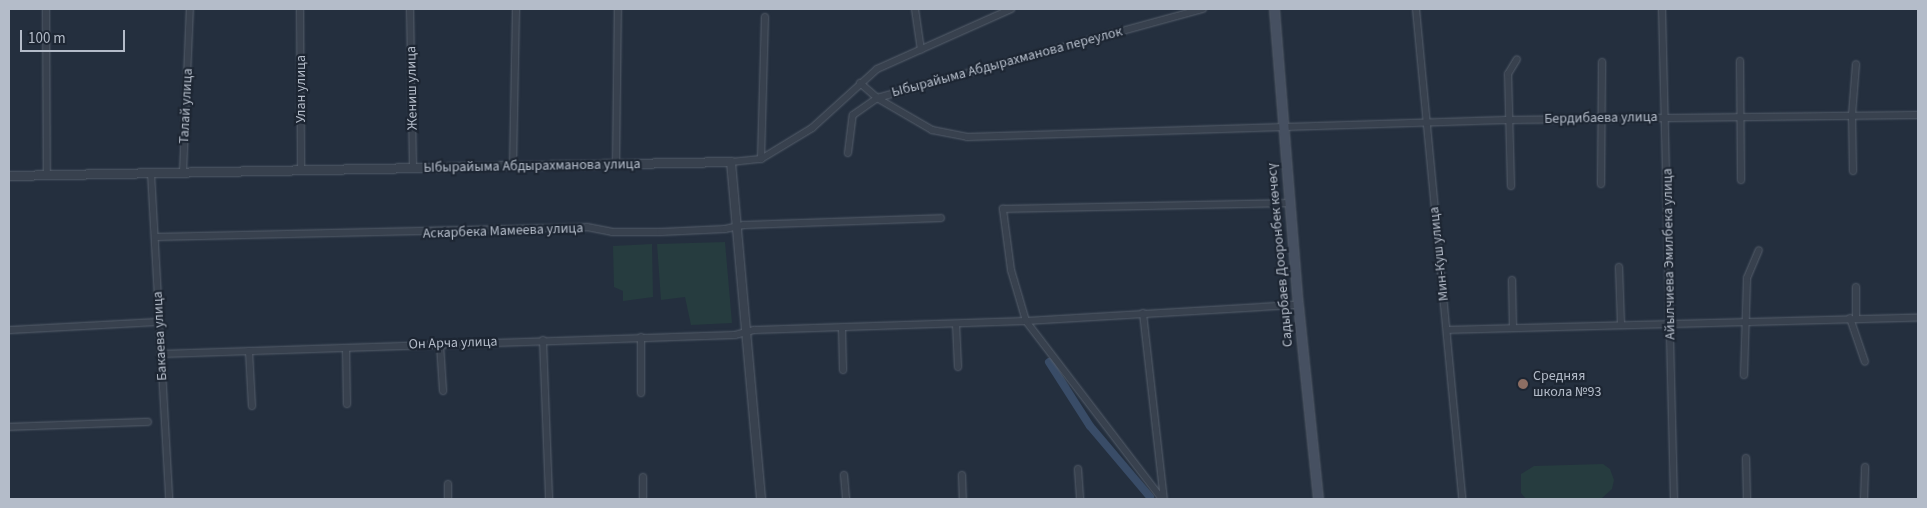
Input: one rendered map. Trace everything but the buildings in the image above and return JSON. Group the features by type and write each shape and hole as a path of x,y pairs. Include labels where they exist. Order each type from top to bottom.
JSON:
{"main road":[{"name":"Садырбаев Дооронбек көчөсү","path":"1274,9 1298,305 1318,499"}],"street":[{"path":"46,9 47,175"},
{"name":"Талай улица","path":"183,173 190,9"},
{"name":"Улан улица","path":"300,9 301,170"},
{"name":"Жениш улица","path":"410,9 413,168"},
{"path":"513,166 516,9"},
{"path":"616,164 618,9"},
{"path":"915,9 921,50"},
{"name":"Ыбырайыма Абдырахманова улица","path":"9,176 731,162 761,159 802,136 877,69 1011,9"},
{"name":"Ыбырайыма Абдырахманова переулок","path":"848,153 852,115 877,98 1204,9"},
{"name":"Мин-Куш улица","path":"1416,9 1424,124 1447,330 1462,499"},
{"name":"Айылчиева Эмилбека улица","path":"1662,9 1674,499"},
{"path":"761,159 765,16"},
{"path":"1511,186 1507,120 1508,74 1517,59"},
{"path":"1740,61 1741,180"},
{"path":"1601,184 1602,62"},
{"path":"1853,171 1852,115 1856,64"},
{"name":"Бердибаева улица","path":"860,83 877,98 932,130 968,137 1507,120 1918,115"},
{"path":"731,162 735,227 762,499"},
{"name":"Бакаева улица","path":"152,173 169,499"},
{"path":"1163,499 1026,321 1011,270 1003,209 1290,203"},
{"name":"Аскарбека Мамеева улица","path":"155,238 586,227 622,232 941,218"},
{"path":"1744,375 1744,320 1748,278 1759,250"},
{"path":"1619,267 1620,325"},
{"path":"1512,280 1513,328"},
{"path":"1856,287 1853,318 1864,362"},
{"name":"Он Арча улица","path":"161,354 641,338 1026,321 1298,305"},
{"path":"1143,313 1163,499"},
{"path":"1447,330 1671,324 1744,320 1918,318"},
{"path":"9,330 160,322"},
{"path":"956,324 958,367"},
{"path":"842,328 843,370"},
{"path":"641,338 641,393"},
{"path":"543,340 548,499"},
{"path":"440,344 442,391"},
{"path":"346,348 347,404"},
{"path":"249,351 252,406"},
{"path":"9,427 148,422"},
{"path":"1746,458 1747,499"},
{"path":"1864,499 1865,467"},
{"path":"1078,469 1080,499"},
{"path":"844,475 846,499"},
{"path":"962,475 963,499"},
{"path":"643,477 644,499"},
{"path":"448,484 448,499"}],"green space":[{"path":"725,242 732,323 691,325 685,297 661,300 657,244"},
{"path":"652,244 653,297 623,301 623,291 614,287 613,246"},
{"path":"1603,464 1610,469 1614,480 1612,489 1602,498 1526,499 1521,493 1521,474 1534,466"}],"waterway":[{"path":"1049,362 1090,426 1150,497"}],"place":[{"name":"Средняя школа №93","path":"1523,384"}]}
